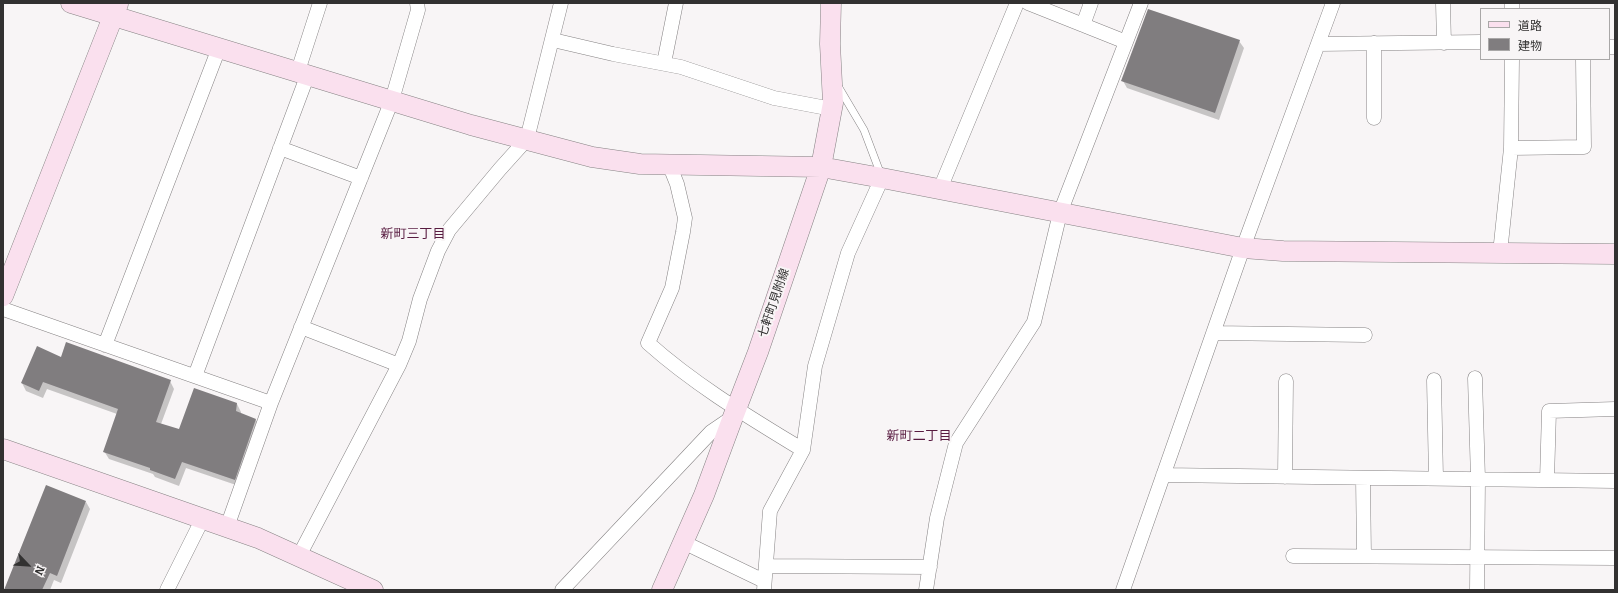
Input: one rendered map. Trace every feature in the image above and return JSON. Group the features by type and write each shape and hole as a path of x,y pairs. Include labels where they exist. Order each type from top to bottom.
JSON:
{"street":[{"path":"72,3 116,9 220,48 470,125 592,157 640,164 821,167 1243,248 1284,251 1615,254"},
{"path":"195,376 280,148 302,73 320,3"},
{"path":"227,527 271,403 392,100 418,10 417,3"},
{"path":"299,556 399,365 409,341 420,299 438,251 449,230 527,139 553,40 561,3"},
{"path":"664,63 676,3"},
{"name":"七軒町見附線","path":"662,590 704,495 735,414 758,352 821,167 833,102 830,44 831,3"},
{"path":"940,189 1017,3"},
{"path":"1028,3 1126,42"},
{"path":"1083,25 1091,3"},
{"path":"926,590 937,518 956,443 1034,322 1060,213 1141,3"},
{"path":"1123,590 1243,248 1333,3"},
{"path":"1443,3 1444,42"},
{"path":"3,296 116,9"},
{"path":"553,40 681,67 774,98 832,109"},
{"path":"1318,44 1480,42"},
{"path":"1374,43 1374,118"},
{"path":"105,345 220,48"},
{"path":"1500,253 1511,148 1512,60"},
{"path":"1511,148 1584,147 1583,60"},
{"path":"280,148 361,178"},
{"path":"669,164 677,184 684,218 683,232 672,288 648,343 673,365 735,414 803,450"},
{"path":"683,542 764,586 770,512 803,450 815,366 848,253 882,178"},
{"path":"3,309 271,403"},
{"path":"301,327 399,365"},
{"path":"1213,333 1364,335"},
{"path":"1475,378 1478,479 1477,590"},
{"path":"1434,380 1436,478"},
{"path":"1285,477 1286,381"},
{"path":"1547,480 1550,411 1615,409"},
{"path":"562,590 711,432 735,414"},
{"path":"3,449 227,527 299,556 347,584 373,590"},
{"path":"1163,475 1436,478 1615,482"},
{"path":"1363,478 1364,556"},
{"path":"167,590 203,518"},
{"path":"1293,556 1615,558"},
{"path":"766,566 930,567"}],"lane":[{"path":"832,75 864,130 882,178"}],"building":[{"path":"1148,9 1240,40 1215,113 1121,81"},
{"path":"66,342 171,380 156,422 179,429 194,388 237,403 236,411 256,419 235,480 182,462 175,479 150,470 150,468 103,452 118,409 43,382 39,391 21,383 37,346 61,357"},
{"path":"46,485 86,501 57,576 50,573 42,590 4,590"}],"district":[{"name":"新町三丁目","path":"413,234"},
{"name":"新町二丁目","path":"919,436"}]}
